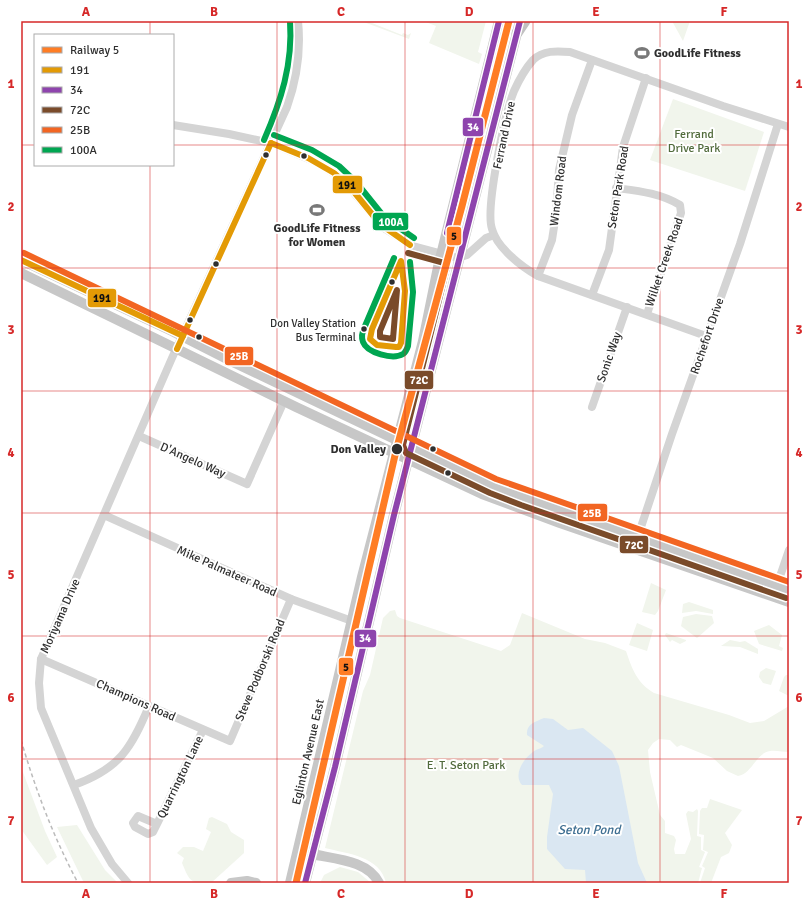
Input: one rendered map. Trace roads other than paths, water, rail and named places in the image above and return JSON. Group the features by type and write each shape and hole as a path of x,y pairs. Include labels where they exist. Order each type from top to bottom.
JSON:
{"highway":[{"path":"517,33 525,21"}],"main road":[{"name":"Eglinton Avenue East","path":"290,883 352,621 423,342 442,254 499,21"},
{"path":"305,883 335,767 408,459 458,258 520,21"},
{"path":"21,260 183,336 493,486 789,590"},
{"path":"21,273 284,401 482,494 560,523 789,602"},
{"path":"312,854 361,866 374,874 379,883"},
{"path":"231,883 256,883"}],"street":[{"name":"Moriyama Drive","path":"128,883 112,864 99,843 41,708 39,684 41,659 177,349 287,107 295,80 299,43 298,21"},
{"name":"Ferrand Drive","path":"706,336 538,276 522,267 494,235 490,222 490,211 497,160 513,93 523,73 534,59 544,52 556,50 570,52 789,127"},
{"name":"Windom Road","path":"538,276 552,240 556,214 559,170 572,116 592,60"},
{"name":"Seton Park Road","path":"592,295 609,250 616,188 623,147 646,78"},
{"name":"Rochefort Drive","path":"634,548 706,336 740,244 778,124"},
{"path":"174,125 229,134 271,143 316,162 337,175 350,187 372,216 394,236 413,246 458,258 467,254 486,238 494,235"},
{"name":"Wilket Creek Road","path":"616,188 648,192 669,199 680,205 681,212 647,314"},
{"name":"Sonic Way","path":"592,407 627,307"},
{"name":"D'Angelo Way","path":"139,436 247,484 284,401"},
{"name":"Mike Palmateer Road","path":"104,515 290,600 352,621"},
{"path":"773,596 789,550"},
{"name":"Steve Podborski Road","path":"230,741 290,600"},
{"name":"Champions Road","path":"41,659 230,741"},
{"path":"74,785 103,772 120,760 130,746 149,706"},
{"name":"Quarrington Lane","path":"157,824 203,730"}],"water":[{"name":"Seton Pond","path":"544,718 553,719 568,730 583,728 612,751 619,766 638,863 647,883 586,883 585,870 565,869 547,849 547,837 553,794 549,785 522,785 519,781 520,767 529,755 544,746 527,735 528,728 534,722"}],"railway":[{"path":"21,740 46,813 78,883"}],"rail line":[{"name":"5","path":"296,883 396,451 462,206 509,21"}],"place":[{"name":"GoodLife Fitness","path":"642,53"},
{"name":"GoodLife Fitness for Women","path":"317,210"},
{"name":"Don Valley Station Bus Terminal","path":"364,329"},
{"name":"Don Valley","path":"397,449"}],"park label":[{"name":"Ferrand Drive Park","path":"694,141"},
{"name":"E. T. Seton Park","path":"466,765"}]}
